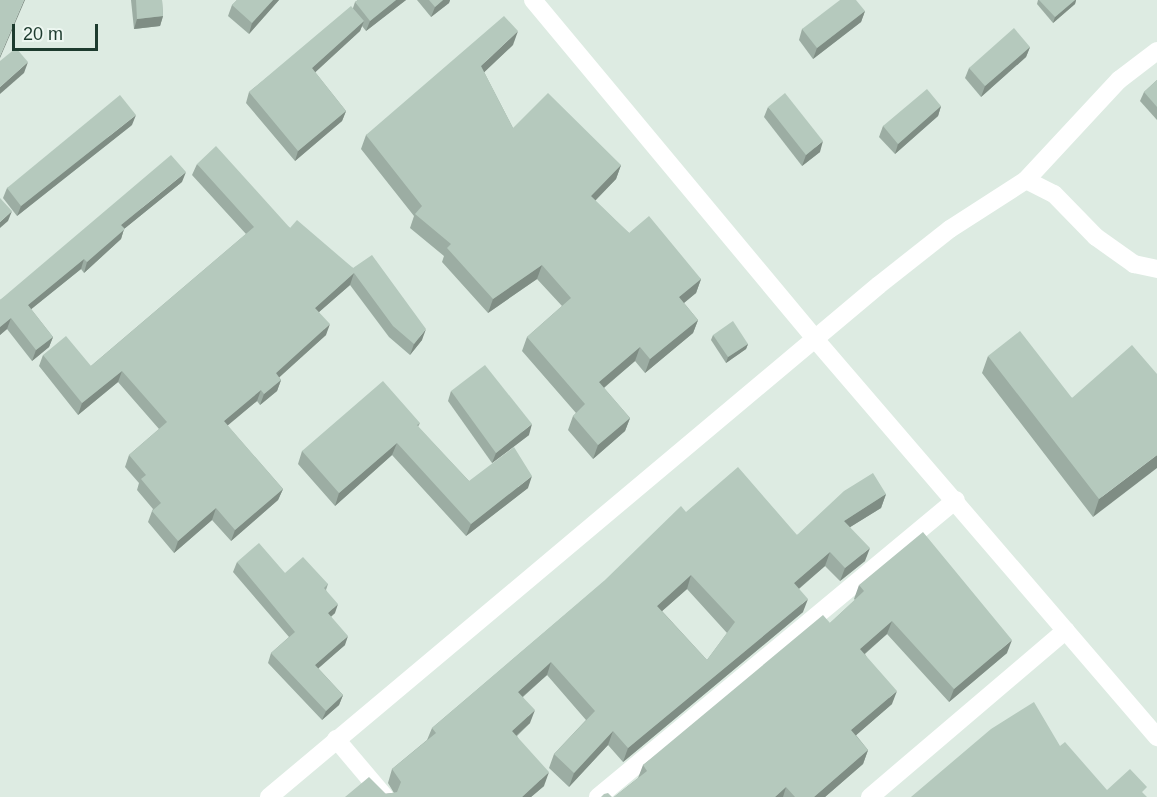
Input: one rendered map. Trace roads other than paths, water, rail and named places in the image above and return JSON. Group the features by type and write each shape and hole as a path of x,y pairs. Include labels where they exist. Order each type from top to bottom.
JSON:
{"street":[{"path":"533,0 815,339 956,500 1157,737"},
{"path":"270,797 336,739 815,339 950,230 1026,180 1119,80 1157,51"},
{"path":"1026,180 1054,194 1096,237 1134,264 1157,269"},
{"path":"598,797 956,500"},
{"path":"870,797 1066,630"},
{"path":"336,739 385,797"}]}
